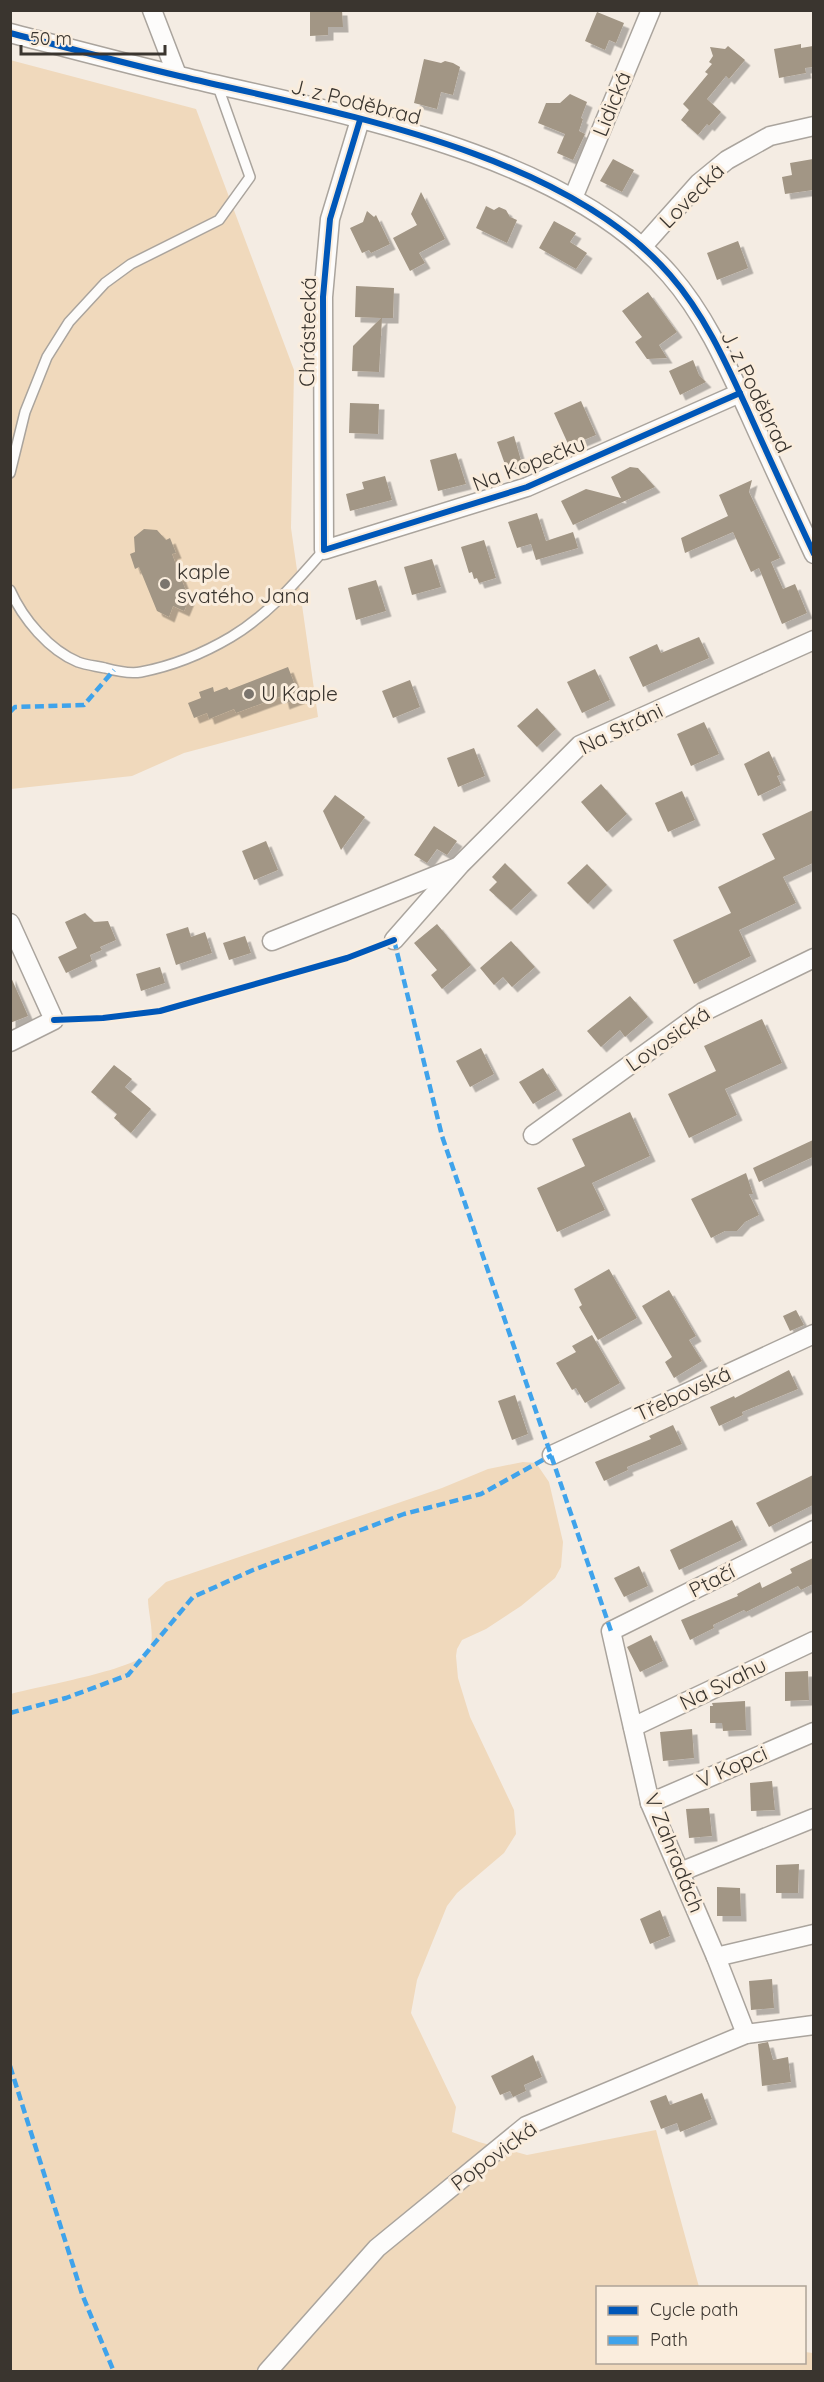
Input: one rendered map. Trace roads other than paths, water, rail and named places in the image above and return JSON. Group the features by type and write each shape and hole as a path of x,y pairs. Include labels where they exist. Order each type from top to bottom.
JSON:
{"street":[{"path":"152,10 177,75"},
{"name":"Lidická","path":"573,198 651,10"},
{"name":"J. z Poděbrad","path":"10,33 435,140 517,171 573,198 608,220 642,247 669,273 692,302 740,393 813,554"},
{"name":"Chrástecká","path":"324,550 323,297 330,219 360,120"},
{"name":"Lovecká","path":"642,247 699,183 727,160 770,136 813,126"},
{"name":"Na Kopečku","path":"324,550 527,487 740,393"},
{"name":"Na Stráni","path":"394,940 460,865 580,746 813,640"},
{"name":"Na Stráni","path":"272,941 460,865"},
{"path":"10,923 54,1020 10,1042"},
{"name":"Lovosická","path":"533,1135 703,1012 813,958"},
{"name":"Třebovská","path":"552,1455 813,1334"},
{"name":"Ptačí","path":"611,1631 813,1530"},
{"name":"V Zahradách","path":"611,1631 650,1803 716,1957 746,2034"},
{"name":"Na Svahu","path":"633,1727 813,1641"},
{"name":"V Kopci","path":"650,1803 813,1732"},
{"path":"680,1872 813,1818"},
{"path":"716,1957 813,1934"},
{"name":"Popovická","path":"267,2372 377,2248 526,2126 746,2034 813,2025"}],"lane":[{"path":"10,473 25,412 47,357 69,322 105,283 131,264 219,220 250,177 217,84"},
{"path":"10,590 15,602 30,623 55,649 79,662 114,670 140,672 185,659 232,637 284,595 324,550"}],"place":[{"name":"kaple svatého Jana","path":"165,584"},
{"name":"U Kaple","path":"249,694"}]}
